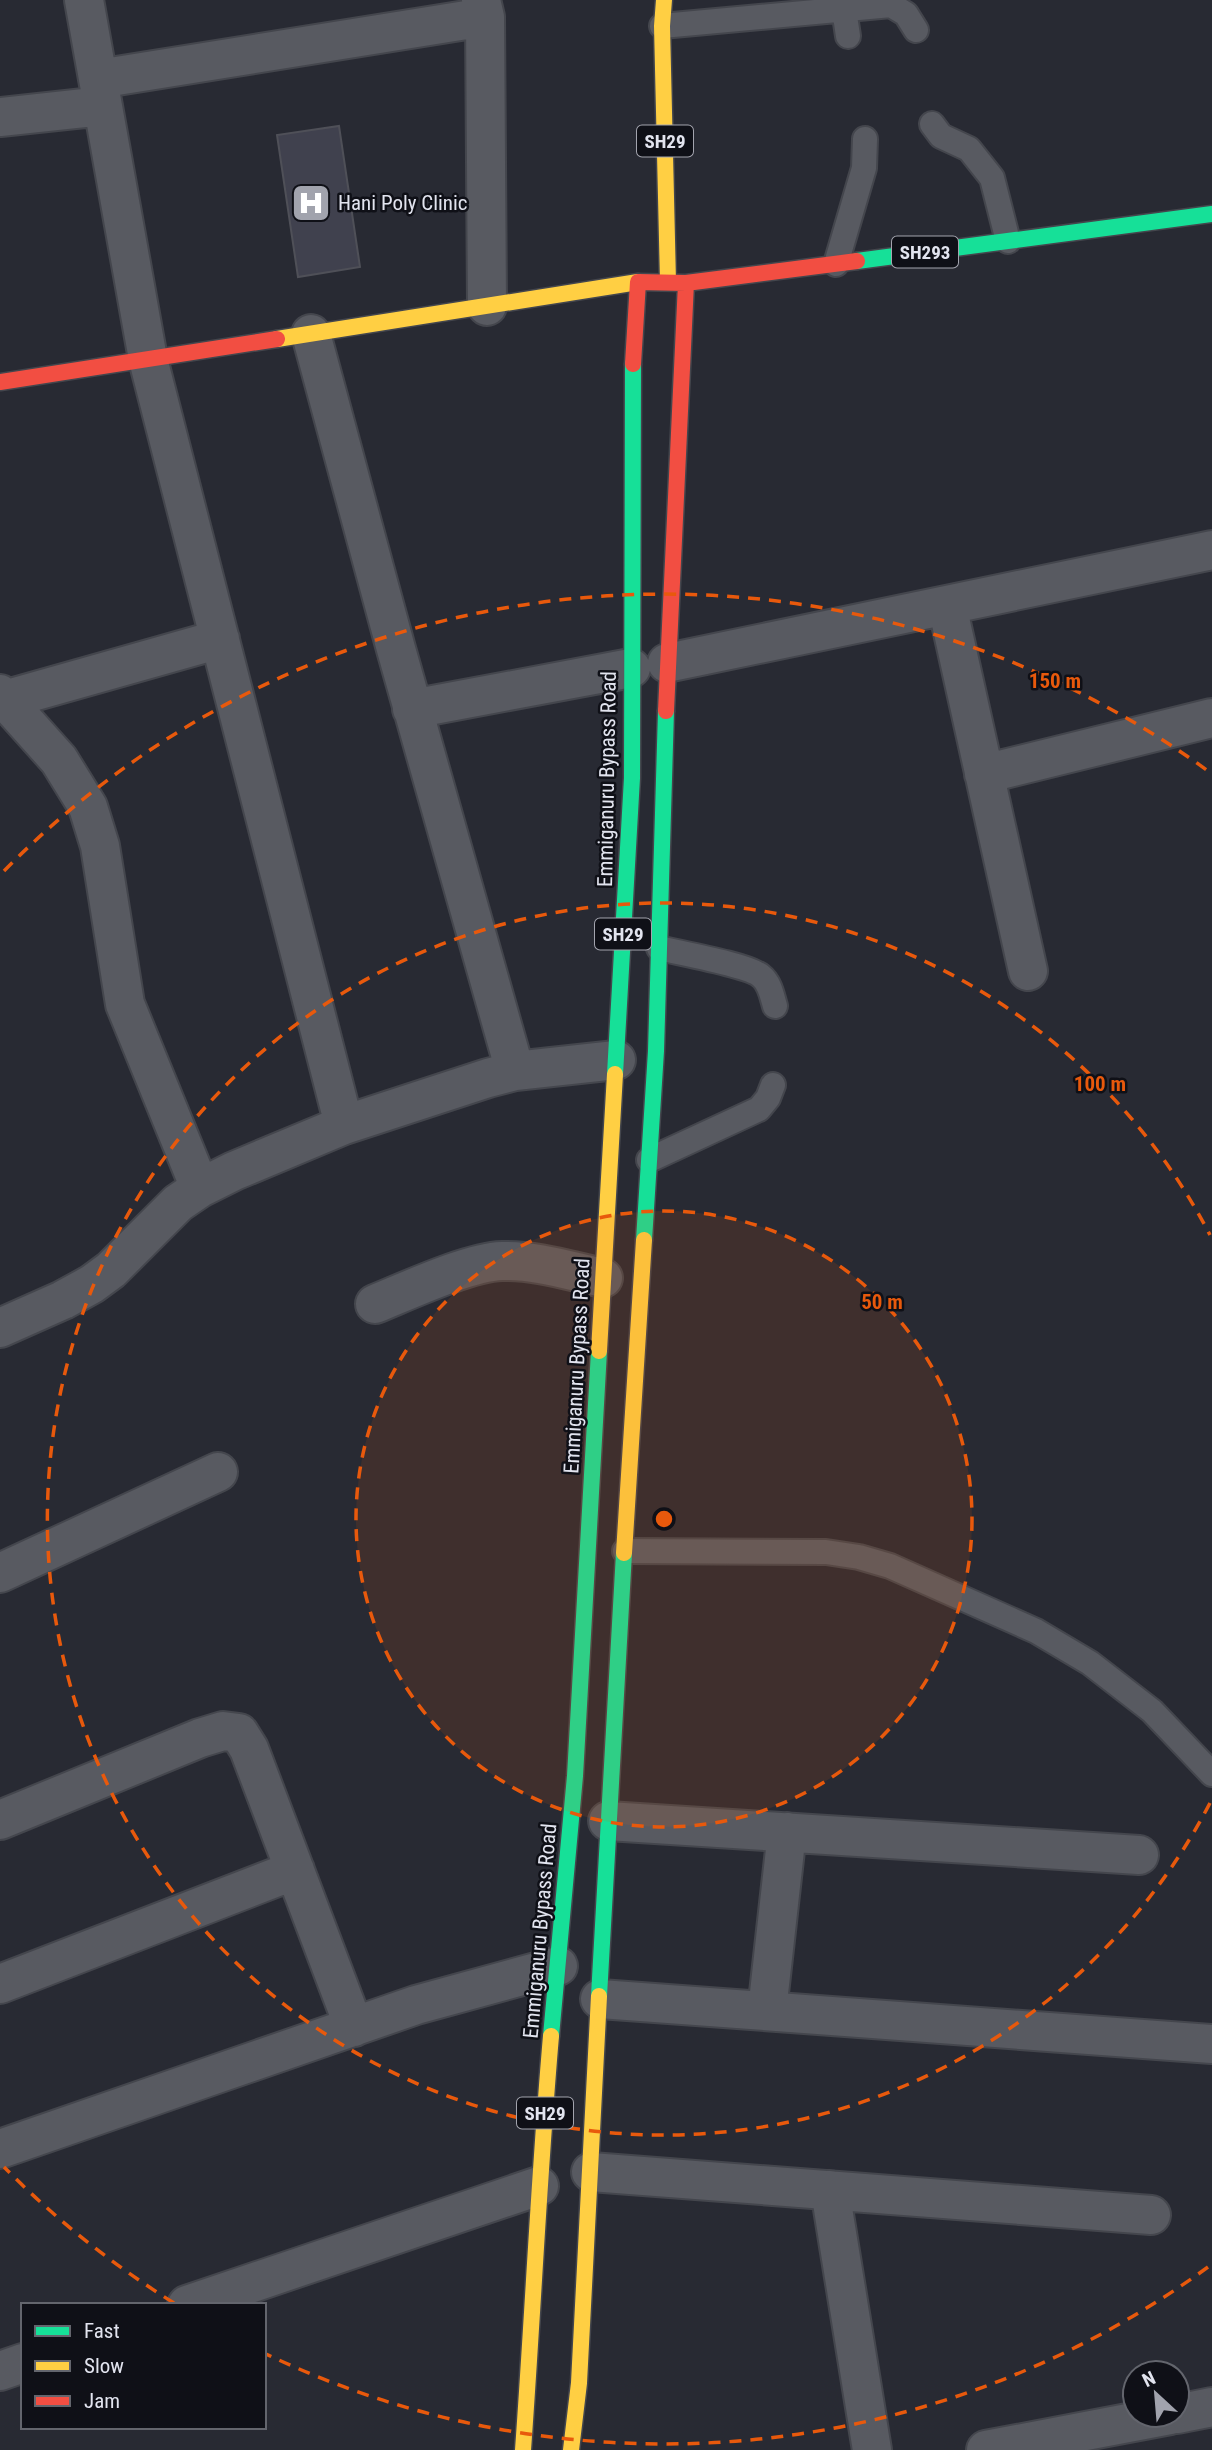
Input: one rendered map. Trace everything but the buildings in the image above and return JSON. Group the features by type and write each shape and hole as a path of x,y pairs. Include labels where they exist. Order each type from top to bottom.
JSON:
{"main road":[{"name":"SH29","path":"664,0 662,26 668,282"},
{"name":"SH293","path":"638,282 686,283 1212,214"},
{"path":"0,383 638,282"},
{"name":"Emmiganuru Bypass Road","path":"523,2450 537,2260 539,2186 575,1776 632,778 649,665 631,391 638,282"},
{"name":"SH29","path":"571,2450 579,2384 610,1781 656,1051 659,948 649,665 686,283"}],"street":[{"path":"84,0 148,359 344,1125"},
{"path":"0,117 100,92 483,8 487,306"},
{"path":"311,334 412,709 515,1071"},
{"path":"412,709 649,665 1212,550"},
{"path":"947,605 1028,971"},
{"path":"189,1196 125,1004 100,846 88,807 59,760 2,697 220,639"},
{"path":"984,774 1212,718"},
{"path":"0,1328 92,1284 111,1270 189,1196 234,1171 344,1125 488,1078 515,1071 616,1060"},
{"path":"374,1304 473,1267 501,1261 533,1264 603,1278"},
{"path":"0,1573 218,1472"},
{"path":"0,1820 223,1731 239,1733 250,1749 354,2027"},
{"path":"608,1821 1139,1855"},
{"path":"766,2011 788,1832"},
{"path":"0,1984 295,1870"},
{"path":"0,2149 416,2005 558,1966"},
{"path":"600,1999 1212,2044"},
{"path":"591,2172 1151,2215"},
{"path":"193,2303 539,2186"},
{"path":"830,2190 872,2450"},
{"path":"0,2371 21,2364"},
{"path":"1191,2411 1212,2407"},
{"path":"986,2450 1121,2424"}],"lane":[{"path":"662,26 891,5 906,13 916,30"},
{"path":"844,9 848,36"},
{"path":"932,124 941,136 969,149 992,178 1008,241"},
{"path":"836,264 864,168 865,139"},
{"path":"659,948 745,969 762,976 771,989 775,1006"},
{"path":"649,1160 759,1109 768,1098 773,1085"},
{"path":"625,1551 826,1552 859,1557 890,1566 1036,1631 1090,1663 1152,1711 1212,1774"}],"traffic: fast":[{"path":"857,261 1212,214"},
{"path":"615,1074 632,778 633,364"},
{"path":"644,1240 656,1051 666,711"},
{"path":"551,2036 575,1776 599,1351"},
{"path":"599,1996 624,1553"}],"traffic: slow":[{"path":"664,0 662,26 668,282"},
{"path":"277,339 638,282"},
{"path":"599,1351 615,1074"},
{"path":"624,1553 644,1240"},
{"path":"571,2450 579,2383 599,1996"},
{"path":"523,2450 551,2036"}],"traffic: jam":[{"path":"633,364 638,282 686,283 857,261"},
{"path":"666,711 686,283"},
{"path":"0,382 277,339"}],"place":[{"name":"Hani Poly Clinic","path":"311,203"}]}
